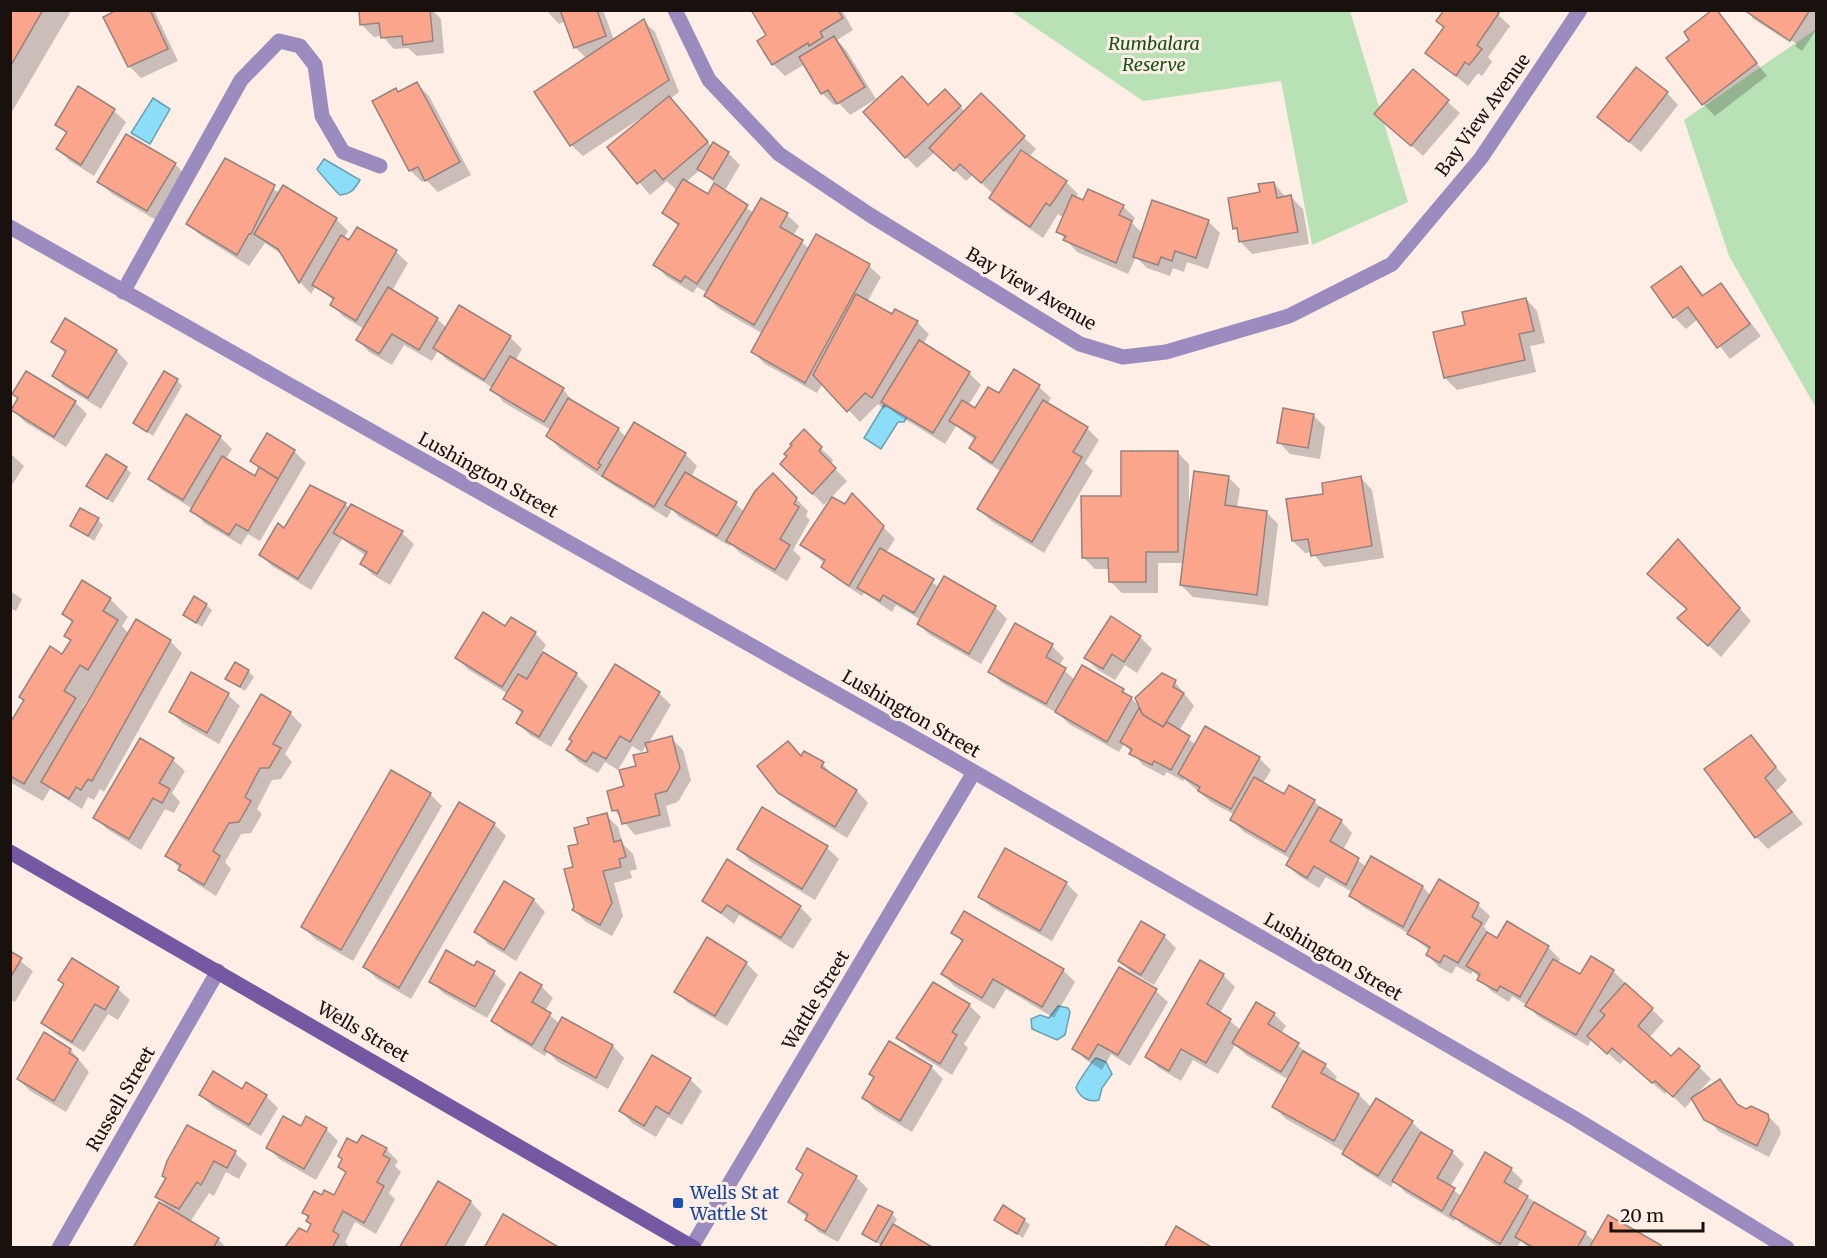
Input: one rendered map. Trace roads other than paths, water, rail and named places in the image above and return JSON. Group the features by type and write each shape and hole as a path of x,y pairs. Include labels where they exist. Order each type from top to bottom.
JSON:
{"street":[{"name":"Bay View Avenue","path":"675,10 709,80 779,154 870,215 1080,344 1123,357 1166,352 1289,316 1392,264 1480,158 1580,10"},
{"path":"123,292 242,80 279,42 300,46 315,65 322,116 343,152 380,166"},
{"name":"Lushington Street","path":"10,226 974,772 1574,1118 1786,1248"},
{"name":"Wattle Street","path":"692,1247 974,772"},
{"name":"Wells Street","path":"10,852 218,970 692,1247"},
{"name":"Russell Street","path":"58,1248 218,970"}],"water":[{"path":"153,98 170,109 150,144 131,133"},
{"path":"324,159 360,180 352,191 340,195 328,182 317,169"},
{"path":"884,405 907,417 904,422 898,422 881,449 864,438"},
{"path":"1058,1006 1068,1008 1070,1012 1065,1035 1057,1040 1032,1029 1031,1019 1040,1015 1049,1018"},
{"path":"1096,1058 1106,1062 1112,1074 1102,1088 1099,1100 1091,1101 1082,1097 1076,1088"}],"place":[{"name":"Wells St at Wattle St","path":"678,1203"}],"park label":[{"name":"Rumbalara Reserve","path":"1154,54"}]}
